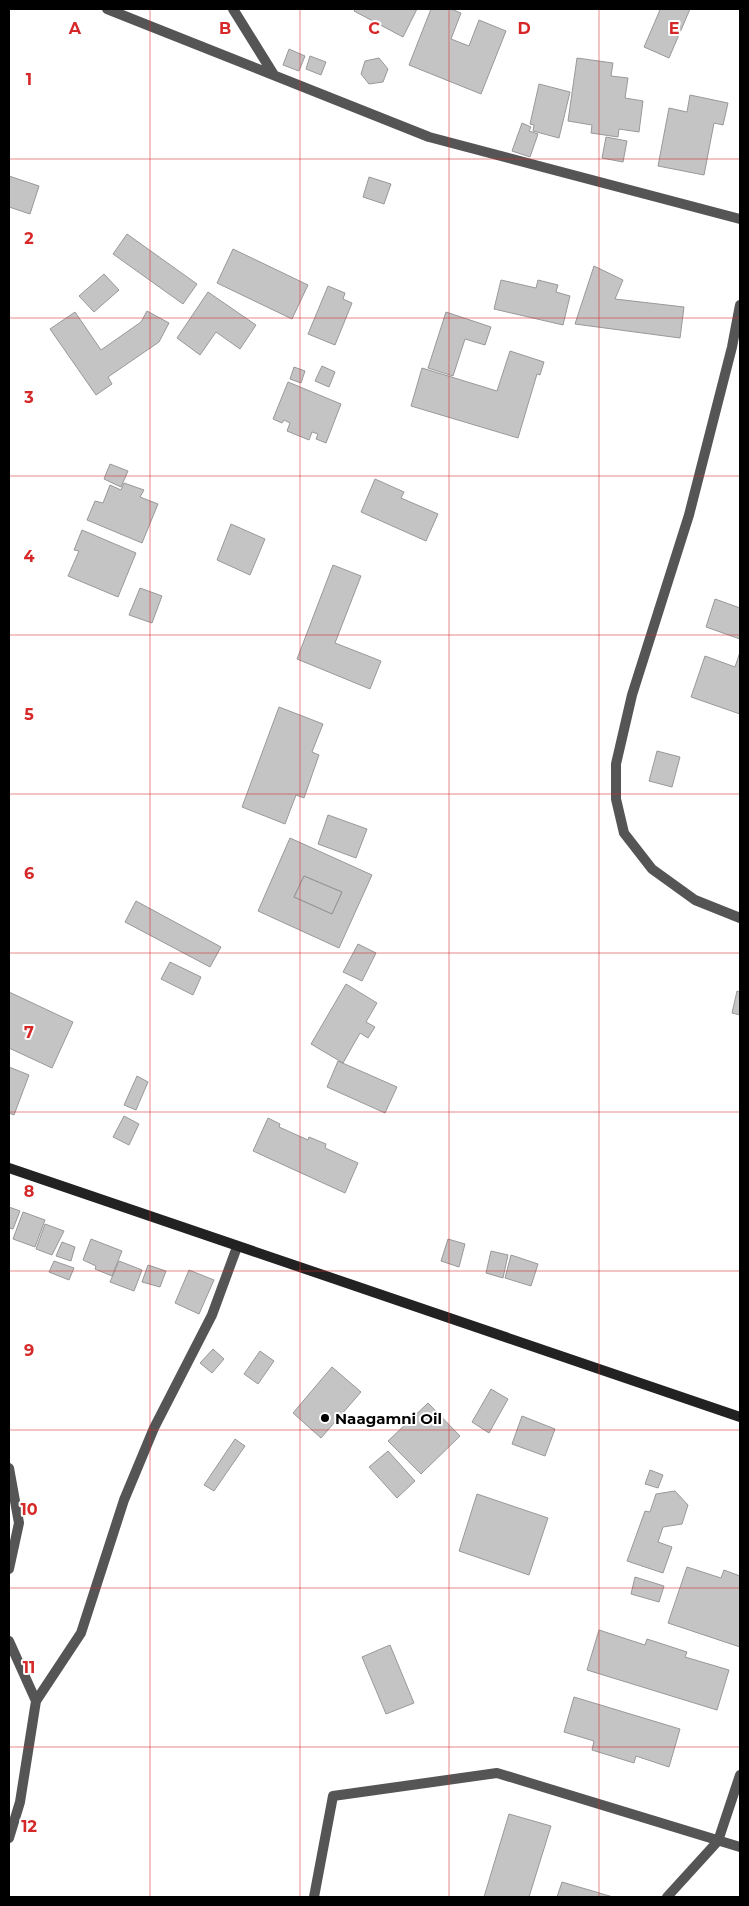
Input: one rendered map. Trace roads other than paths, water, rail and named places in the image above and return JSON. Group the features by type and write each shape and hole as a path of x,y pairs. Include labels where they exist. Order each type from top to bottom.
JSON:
{"main road":[{"path":"9,1168 740,1417"}],"street":[{"path":"107,9 429,137 740,219"},
{"path":"233,9 274,75"},
{"path":"740,305 732,347 689,515 632,696 616,764 616,799 624,833 652,868 695,900 740,918"},
{"path":"9,1838 20,1802 36,1701 81,1633 124,1500 154,1428 212,1315 237,1247"},
{"path":"9,1468 19,1523 9,1569"},
{"path":"9,1642 36,1701"},
{"path":"314,1897 333,1796 497,1773 740,1847"},
{"path":"667,1897 718,1841 740,1775"}],"place":[{"name":"Naagamni Oil","path":"325,1418"}]}
